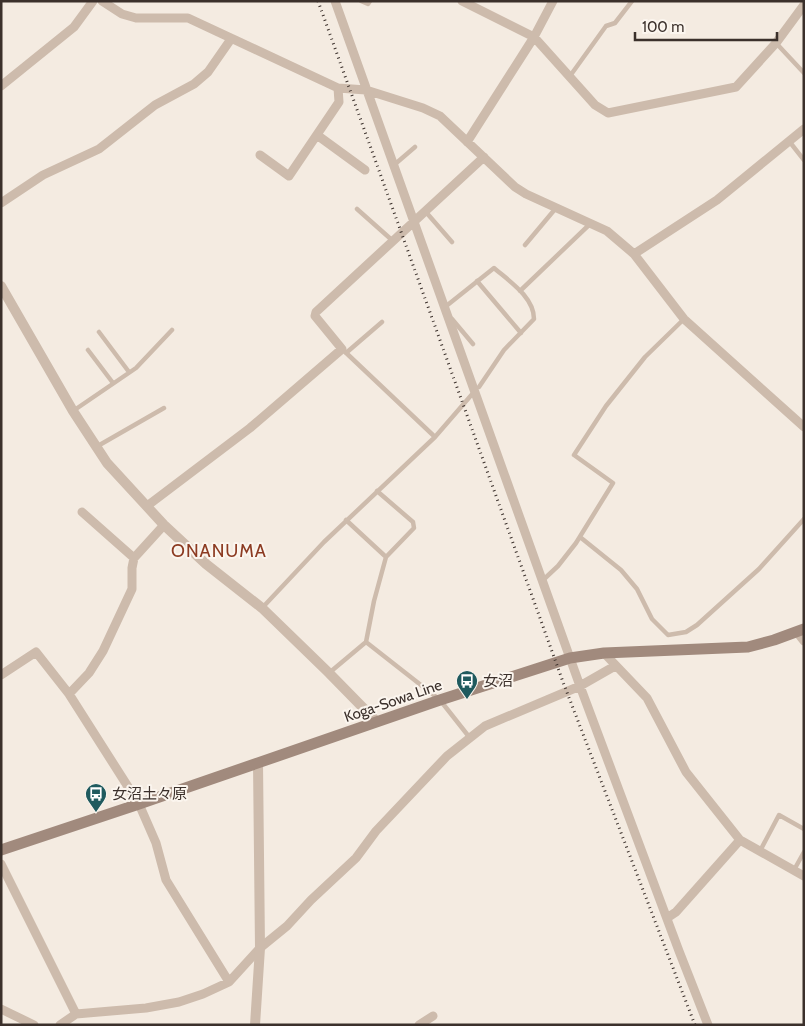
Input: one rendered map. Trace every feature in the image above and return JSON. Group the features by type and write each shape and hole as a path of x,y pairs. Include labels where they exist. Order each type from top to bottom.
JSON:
{"main road":[{"name":"Koga-Sowa Line","path":"1,850 440,700 570,658 604,653 748,647 801,634"}],"street":[{"path":"1,86 74,27 93,1"},
{"path":"102,1 122,14 136,18 188,18 338,88 366,90 400,99 440,116 515,187 607,231 634,254 684,319 804,427"},
{"path":"335,1 444,309 476,389 580,686 708,1025"},
{"path":"462,1 534,37 595,105 608,113 736,87 776,43 804,5"},
{"path":"467,142 534,37 553,1"},
{"path":"1,203 43,176 99,149 155,105 194,84 208,72 231,39"},
{"path":"260,155 289,176 339,102 338,88"},
{"path":"634,254 717,200 804,129"},
{"path":"317,135 365,170"},
{"path":"147,506 250,428 344,351 315,316 316,312 484,157"},
{"path":"1,286 73,411 107,463 164,525 206,564 262,608 329,672 377,722"},
{"path":"82,512 134,558"},
{"path":"69,694 89,673 103,651 132,589 134,558 164,525"},
{"path":"1,675 36,652 69,694 139,804 156,843 166,880 228,982"},
{"path":"604,653 647,698 686,772 740,840 804,876"},
{"path":"60,1025 76,1014 136,1009 179,1002 203,994 228,982 260,948 287,926 311,900 356,858 376,831 447,756 485,726 580,686 615,666"},
{"path":"255,1025 260,948 258,763"},
{"path":"667,918 676,912 740,840"},
{"path":"1,864 76,1014"},
{"path":"1,1009 34,1025"},
{"path":"419,1025 433,1016"}],"lane":[{"path":"361,1 368,4 370,1"},
{"path":"570,76 606,26 615,23 632,1"},
{"path":"776,43 804,73"},
{"path":"789,141 804,160"},
{"path":"393,166 416,147"},
{"path":"525,245 556,208"},
{"path":"357,209 393,241"},
{"path":"425,211 452,242"},
{"path":"520,291 590,224"},
{"path":"262,608 346,520 435,437 476,389 504,350 534,319 534,309 520,291 494,268 444,309 473,344"},
{"path":"477,281 520,333"},
{"path":"542,581 558,566 580,537 613,483 574,455 606,406 645,357 684,319"},
{"path":"382,322 344,351 435,437"},
{"path":"73,411 136,368 172,330"},
{"path":"99,332 130,372"},
{"path":"88,350 113,383"},
{"path":"96,447 164,408"},
{"path":"329,672 366,642 374,601 386,557 414,528 413,522 377,491"},
{"path":"580,537 621,570 637,589 652,619 668,635 686,632 697,625 759,568 804,519"},
{"path":"346,520 386,557"},
{"path":"366,642 440,700 470,738"},
{"path":"760,851 780,815 804,829"},
{"path":"794,870 804,852"}],"railway":[{"path":"318,1 563,682 695,1025"}],"place":[{"name":"女沼","path":"467,700"},
{"name":"女沼土々原","path":"96,813"}],"district":[{"name":"ONANUMA","path":"219,551"}]}
